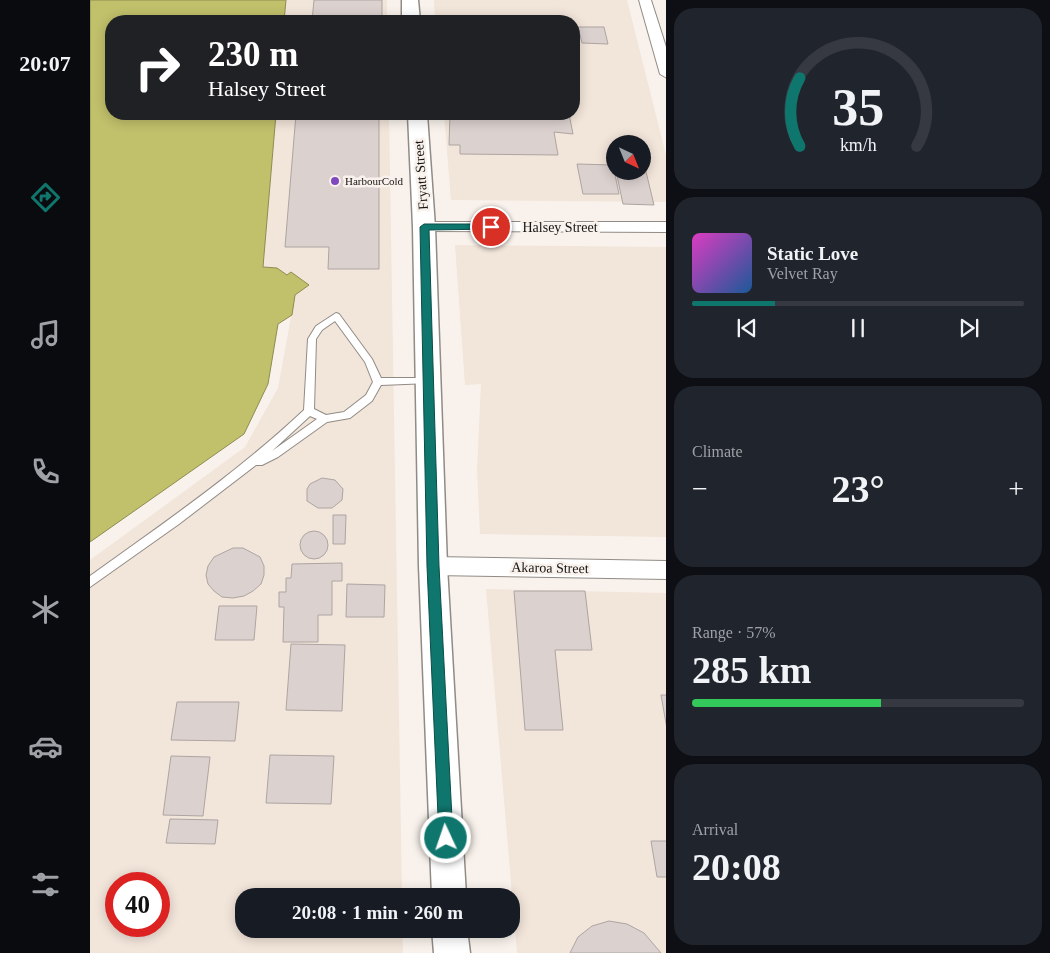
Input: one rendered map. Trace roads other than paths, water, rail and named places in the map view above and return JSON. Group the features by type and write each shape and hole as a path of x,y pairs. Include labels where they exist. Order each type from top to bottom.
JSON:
{"street":[{"path":"410,0 411,15"},
{"path":"645,0 666,74"},
{"name":"Fryatt Street","path":"417,120 424,227 433,566 449,888"},
{"name":"Halsey Street","path":"424,227 666,227"},
{"name":"Akaroa Street","path":"433,566 666,570"},
{"path":"451,938 452,953"}],"lane":[{"path":"90,582 246,467 277,442 309,411 312,339 319,328 336,316 369,361 378,382"},
{"path":"378,382 428,381"},
{"path":"246,467 275,454 325,419 347,415 369,398 378,382"},
{"path":"309,411 325,419"}],"place":[{"name":"HarbourCold","path":"335,181"}]}
